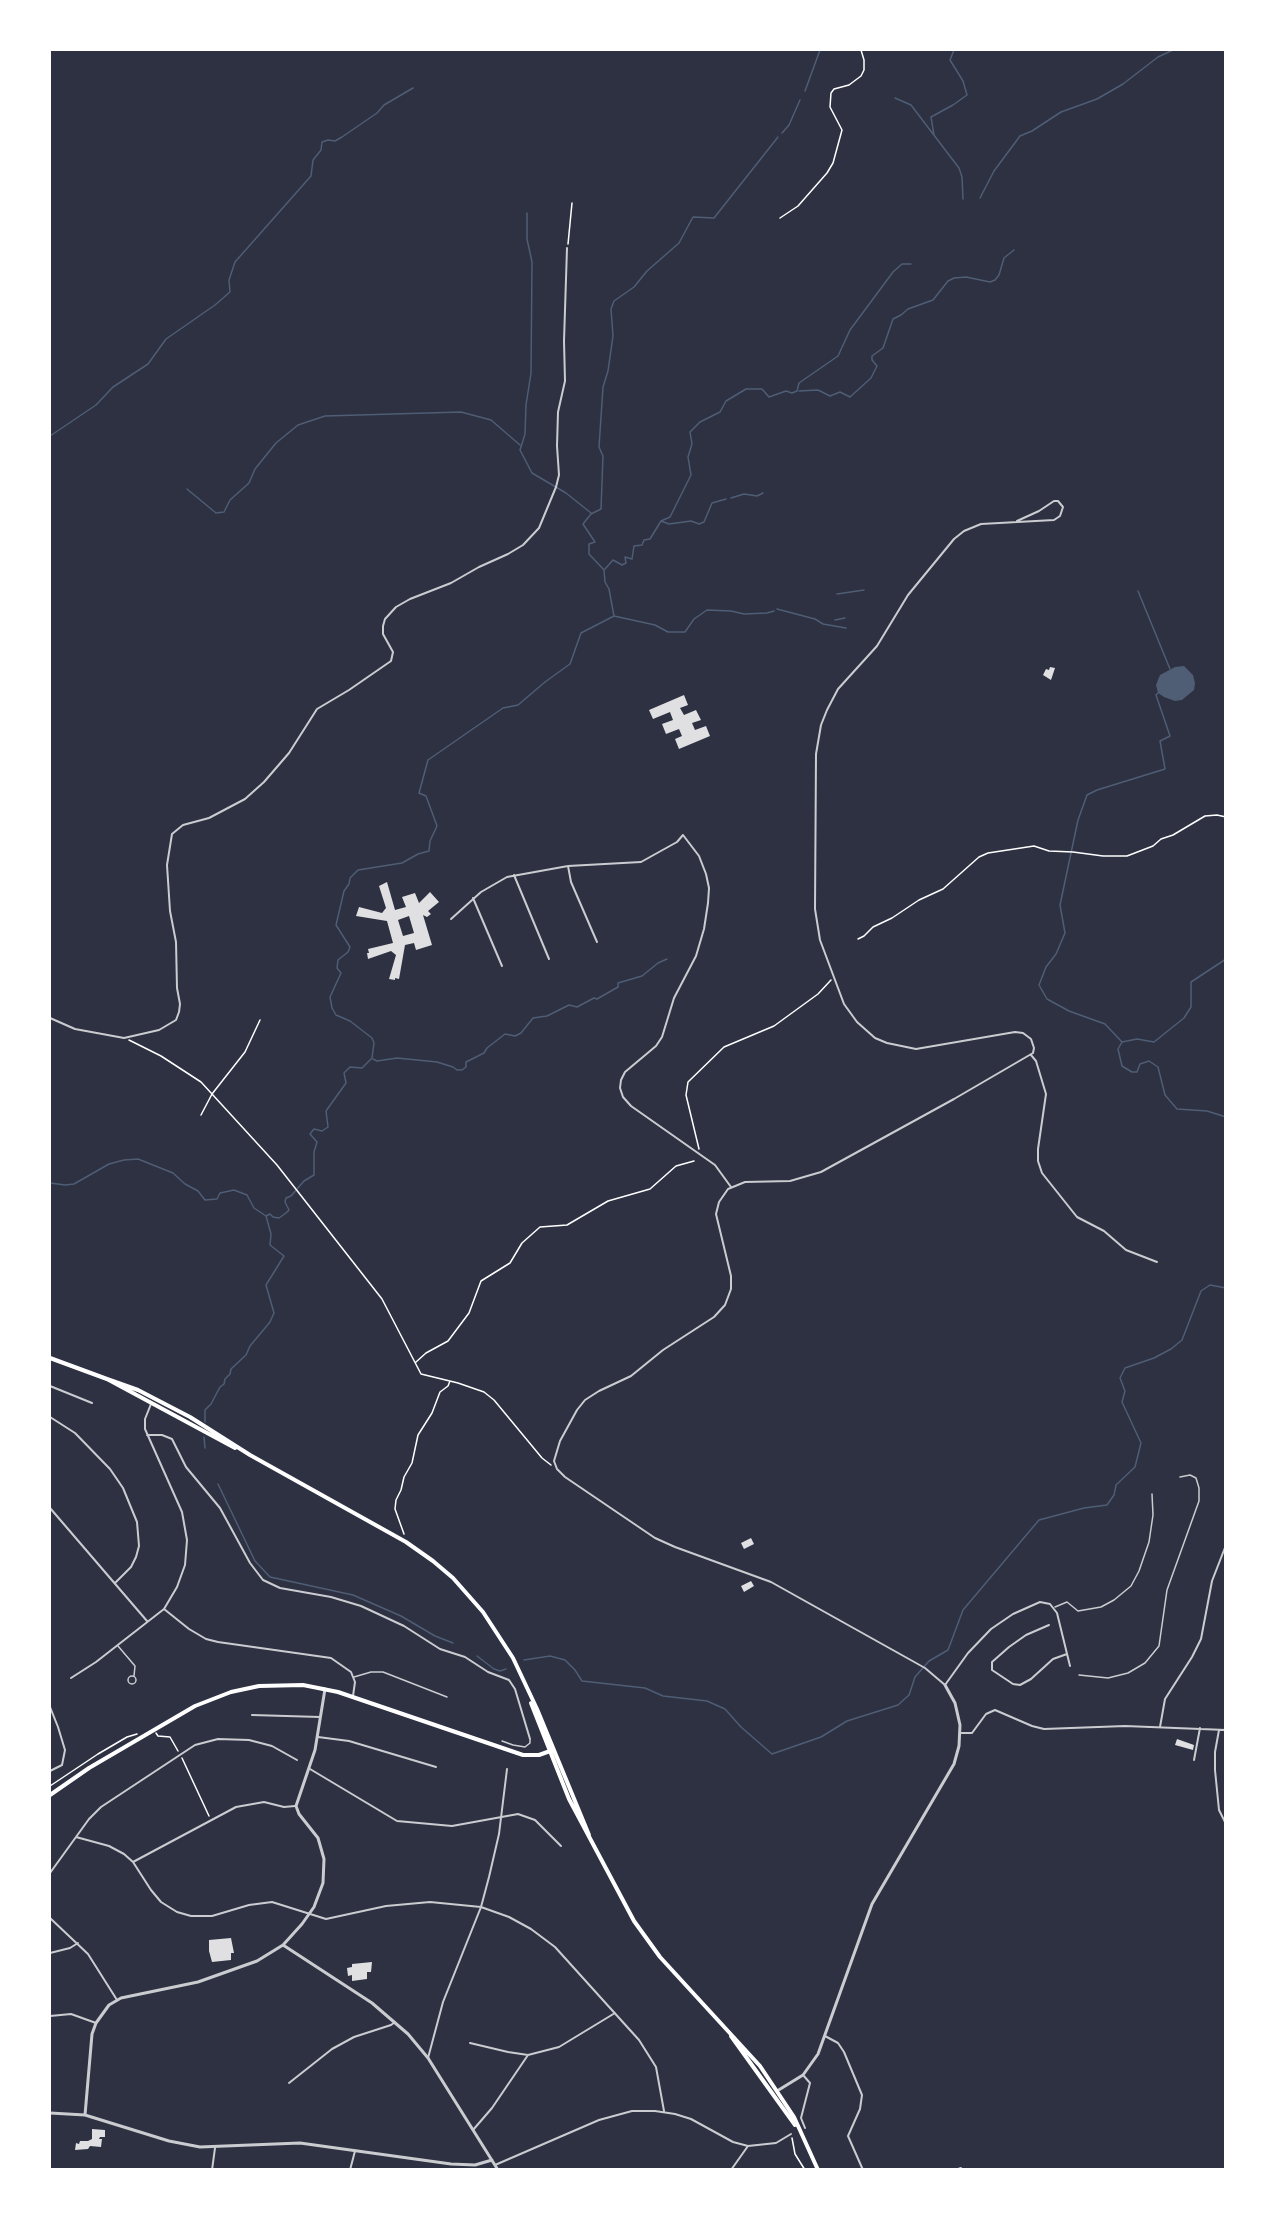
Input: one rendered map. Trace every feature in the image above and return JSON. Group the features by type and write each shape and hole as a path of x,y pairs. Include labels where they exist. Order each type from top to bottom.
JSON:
{"main road":[{"path":"50,1358 125,1384 406,1542 443,1569 466,1592 492,1624 510,1653 530,1696 569,1799 643,1935 667,1965 760,2066 794,2116 818,2169"},
{"path":"50,1795 89,1768 183,1713 217,1696 268,1686 303,1685 325,1689 509,1752 536,1755 551,1750"},
{"path":"728,2032 799,2130"}],"street":[{"path":"50,1018 75,1029 127,1038 167,1027 176,1020 179,1012 176,942 167,878 169,842 172,834 183,825 209,818 245,799 289,753 317,709 349,690 391,660 393,652 383,634 383,626 385,619 396,607 508,555 523,545 539,528 545,519 559,476 558,412 566,381 564,330 567,248"},
{"path":"773,2094 803,2075 815,2061 867,1914 949,1772 958,1752 960,1733 957,1709 945,1685 925,1668 771,1582 655,1538 565,1477 555,1466 554,1458 556,1448 585,1400 631,1376 663,1350 714,1317 725,1305 731,1289 731,1276 716,1214 719,1202 730,1187 752,1181 798,1180 821,1172 1032,1054 1034,1048 1032,1039 1023,1033 1015,1032 926,1048 903,1048 875,1038 857,1022 844,1004 820,940 815,909 816,754 821,725 827,710 838,690 877,646 908,595 954,539 972,526 994,522 1056,520 1063,507 1058,501 1054,501 1017,521"},
{"path":"451,919 473,898 514,875 568,866 641,862 677,842 683,835 703,864 709,888 704,929 696,956 674,998 662,1037 656,1046 625,1072 620,1088 623,1097 632,1106 719,1168 730,1187"},
{"path":"568,866 571,882 597,942"},
{"path":"514,875 549,959"},
{"path":"473,898 502,966"},
{"path":"1032,1054 1046,1094 1038,1149 1038,1161 1042,1173 1077,1217 1104,1231 1126,1250 1157,1262"},
{"path":"50,1386 92,1403"},
{"path":"70,1678 118,1646 164,1609 182,1576 188,1540 182,1512 147,1435 145,1419 153,1400"},
{"path":"50,1417 75,1433 110,1469 123,1488 137,1522 139,1546 136,1557 131,1567 115,1583"},
{"path":"147,1435 162,1435 172,1439 193,1478 220,1508 250,1563 263,1580 280,1588 331,1597 361,1606 404,1626 440,1649 465,1657 488,1672 510,1680 515,1689 530,1739"},
{"path":"50,1508 148,1622"},
{"path":"1160,1727 1165,1699 1199,1643 1210,1588 1226,1545"},
{"path":"945,1685 968,1653 996,1625 1037,1602 1046,1602 1054,1608 1070,1666"},
{"path":"164,1609 206,1639 230,1645 318,1654 331,1658 342,1664 354,1677 352,1697"},
{"path":"1049,1625 1026,1635 1009,1647 992,1662 992,1670 1013,1684 1020,1684 1034,1676 1053,1659 1067,1654"},
{"path":"85,2115 91,2040 96,2023 106,2009 117,2000 198,1982 235,1971 263,1958 283,1945 309,1915 323,1883 324,1859 318,1838 301,1818 296,1806 310,1769 318,1737 325,1689"},
{"path":"50,1707 65,1750 62,1765 50,1771"},
{"path":"960,1733 972,1733 986,1714 995,1710 1044,1729 1125,1726 1226,1730"},
{"path":"252,1715 320,1717"},
{"path":"1194,1760 1200,1728"},
{"path":"1219,1730 1215,1770 1219,1810 1226,1824"},
{"path":"318,1737 349,1741 436,1767"},
{"path":"50,1874 89,1819 106,1804 180,1754 204,1742 232,1738 266,1744 297,1760"},
{"path":"428,2058 452,1975 481,1907 495,1853 507,1768"},
{"path":"310,1769 397,1821 452,1826 502,1815 518,1814 535,1820 561,1846"},
{"path":"133,1862 236,1807 253,1803 296,1806"},
{"path":"76,1837 109,1846 133,1862 156,1896 184,1915 212,1916 249,1905 272,1902 326,1919 378,1907 418,1902 448,1903 496,1911 523,1924 546,1940 639,2040 653,2060 661,2086 664,2111"},
{"path":"50,1918 78,1943 95,1964 117,2000"},
{"path":"50,1953 70,1948 78,1943"},
{"path":"283,1945 361,1995 395,2022 428,2058 498,2169"},
{"path":"470,2043 528,2055 560,2047 615,2013"},
{"path":"50,2016 71,2014 96,2023"},
{"path":"289,2083 332,2049 354,2037 395,2022"},
{"path":"825,2036 838,2043 844,2052 862,2095 860,2109 848,2136 863,2169"},
{"path":"473,2130 492,2108 528,2055"},
{"path":"803,2075 810,2083 801,2118 805,2128"},
{"path":"495,2165 614,2115 639,2110 664,2111 691,2119 724,2138 748,2146 776,2143 791,2134"},
{"path":"50,2113 85,2115 181,2144 215,2148 294,2142 457,2165 480,2164 492,2160"},
{"path":"731,2169 748,2146"},
{"path":"212,2169 215,2148"},
{"path":"350,2169 354,2151"},
{"path":"955,2169 961,2168"}],"lane":[{"path":"1079,1675 1104,1678 1124,1674 1143,1665 1159,1646 1169,1584 1200,1501 1196,1478 1191,1475 1180,1477"},
{"path":"1054,1608 1067,1602 1077,1611 1096,1608 1114,1600 1128,1588 1139,1571 1149,1542 1154,1515 1152,1494"},
{"path":"118,1646 136,1668 134,1676"},
{"path":"354,1677 371,1672 383,1672 447,1696"},
{"path":"502,1740 525,1747 530,1743 530,1739"}],"path":[{"path":"780,218 798,206 827,173 832,163 842,130 830,107 831,93 834,89 849,85 861,76 864,70 864,60 861,50"},
{"path":"567,248 572,203"},
{"path":"858,939 873,927 892,918 925,896 943,889 979,857 988,853 1032,846 1049,851 1127,856 1137,854 1161,839 1173,836 1205,816 1226,817"},
{"path":"697,1153 698,1140 686,1095 688,1082 724,1047 774,1026 818,994 834,978"},
{"path":"201,1115 212,1094 244,1052 260,1020"},
{"path":"127,1038 201,1082 277,1165 382,1299 421,1374 484,1392 501,1407 542,1458 555,1466"},
{"path":"415,1363 426,1353 448,1341 469,1313 482,1281 510,1263 522,1243 540,1227 567,1225 608,1201 650,1189 676,1166 694,1161"},
{"path":"404,1534 396,1509 396,1500 412,1463 418,1435 432,1413 440,1392 448,1386 450,1381"},
{"path":"156,1734 170,1737 211,1819"},
{"path":"50,1786 98,1754 130,1737"},
{"path":"791,2134 795,2154 805,2169"}],"water":[{"path":"1184,666 1193,675 1194,690 1182,700 1175,701 1158,693 1156,685 1160,675 1175,667"}],"building":[{"path":"1050,667 1055,668 1051,680 1043,675"},
{"path":"684,695 688,705 680,708 684,715 696,710 701,720 692,723 695,730 706,726 710,736 679,749 675,739 682,736 679,729 666,734 662,724 673,720 670,712 653,719 649,710"},
{"path":"387,882 395,910 406,907 402,897 415,893 419,903 430,892 439,902 428,911 431,914 427,917 423,915 432,945 416,950 414,943 405,945 399,979 395,978 395,980 389,979 396,955 391,951 368,959 367,953 369,953 368,949 393,943 387,921 356,916 359,907 382,913 386,908 379,886","holes":["409,916 414,933 403,936 398,920"]},
{"path":"751,1538 754,1544 744,1549 741,1543"},
{"path":"751,1581 754,1586 744,1592 741,1586"},
{"path":"1177,1739 1194,1745 1193,1750 1175,1745"},
{"path":"231,1938 234,1953 231,1953 231,1960 212,1962 209,1940"},
{"path":"372,1962 371,1972 367,1972 367,1979 352,1981 352,1975 348,1976 347,1968 352,1967 352,1964"},
{"path":"92,2129 105,2130 105,2137 99,2139 102,2139 101,2147 90,2146 88,2149 75,2150 76,2143 92,2139"}],"waterway":[{"path":"805,91 820,50"},
{"path":"934,135 931,117 967,95 963,81 950,60 954,50"},
{"path":"980,198 994,171 1020,136 1061,112 1097,99 1123,84 1158,57 1173,50"},
{"path":"50,436 96,405 113,387 148,364 166,339 230,292 229,280 235,262 311,176 313,160 321,150 322,142 335,141 342,137 377,113 384,105 413,88"},
{"path":"895,98 911,105 959,168 962,177 963,199"},
{"path":"782,133 789,125 800,100"},
{"path":"372,1058 374,1043 372,1038 350,1021 336,1015 330,997 341,973 337,968 338,960 348,952 350,947 336,925 344,891 350,878 358,870 402,863 429,851 430,841 437,826 426,796 419,793 428,760 503,708 518,705 570,664 581,633 614,616 604,570 589,554 589,544 595,542 583,524 591,514 601,509 603,456 599,447 603,387 608,371 613,336 611,309 614,301 634,287 647,271 679,243 693,217 714,218 778,137"},
{"path":"527,213 527,239 532,262 531,373 526,405 525,434 520,450 532,473 566,493 591,513"},
{"path":"799,391 818,390 830,396 840,392 850,397 871,378 877,366 872,356 883,348 893,319 908,309 933,300 948,281 954,278 966,277 990,282 995,280 999,275 1004,258 1014,250"},
{"path":"605,569 613,560 622,565 626,563 625,557 632,559 634,546 642,545 644,540 650,539 661,521 670,517 691,475 688,457 692,444 690,432 700,422 720,412 726,401 746,389 762,389 769,397 786,391 792,393 797,391 799,383 838,356 850,330 893,272 902,264 911,264"},
{"path":"187,489 216,513 224,512 230,500 249,483 255,469 276,443 298,425 325,416 461,412 491,420 520,445"},
{"path":"731,498 744,494 757,496 763,493"},
{"path":"661,521 669,524 691,521 699,524 704,522 712,503 726,499"},
{"path":"837,594 864,590"},
{"path":"1138,591 1170,669"},
{"path":"777,609 815,619 823,624 846,628"},
{"path":"614,616 655,625 668,632 685,632 694,619 707,610 744,614 774,611"},
{"path":"835,620 845,618"},
{"path":"1122,1042 1105,1024 1069,1011 1047,999 1039,985 1065,933 1060,905 1078,820 1087,795 1165,769 1160,741 1170,736 1156,695 1158,693"},
{"path":"373,1059 377,1061 397,1058 437,1062 462,1070 466,1067 466,1062 484,1053 505,1034 515,1036 521,1033 533,1018 547,1016 569,1005 577,1007 594,998 597,999 618,987 618,983 642,976 667,959"},
{"path":"1226,959 1191,982 1191,1007 1184,1018 1154,1042 1137,1039 1122,1042 1118,1049 1122,1066 1132,1072 1137,1072 1140,1064 1149,1061 1158,1067 1165,1095 1177,1109 1207,1111 1226,1117"},
{"path":"266,1216 270,1214 279,1218 286,1213 289,1210 285,1202 286,1198 314,1175 314,1152 317,1142 310,1134 314,1129 322,1131 328,1127 326,1111 346,1083 344,1073 350,1067 362,1068 371,1059"},
{"path":"50,1183 74,1184 109,1164 138,1159 173,1173 185,1184 198,1191 205,1200 217,1199 220,1193 234,1190 247,1195 254,1208 266,1216 271,1234 270,1245 284,1256 266,1285 274,1313 246,1355 231,1369 224,1384 205,1410 205,1422"},
{"path":"524,1660 550,1656 565,1660 582,1681 645,1688 663,1696 707,1701 725,1709 741,1727 772,1754 821,1737 847,1721 898,1705 909,1695 915,1677 929,1661 948,1650 963,1610 1039,1520 1084,1508 1107,1505 1114,1495 1116,1485 1135,1467 1141,1443 1122,1402 1125,1391 1120,1378 1125,1368 1154,1358 1171,1349 1182,1340 1201,1291 1210,1285 1226,1288"},
{"path":"204,1437 205,1448"},
{"path":"218,1484 255,1561 270,1577 353,1595 401,1616 435,1636 453,1643"},
{"path":"477,1656 494,1669 500,1671 506,1669"}]}
